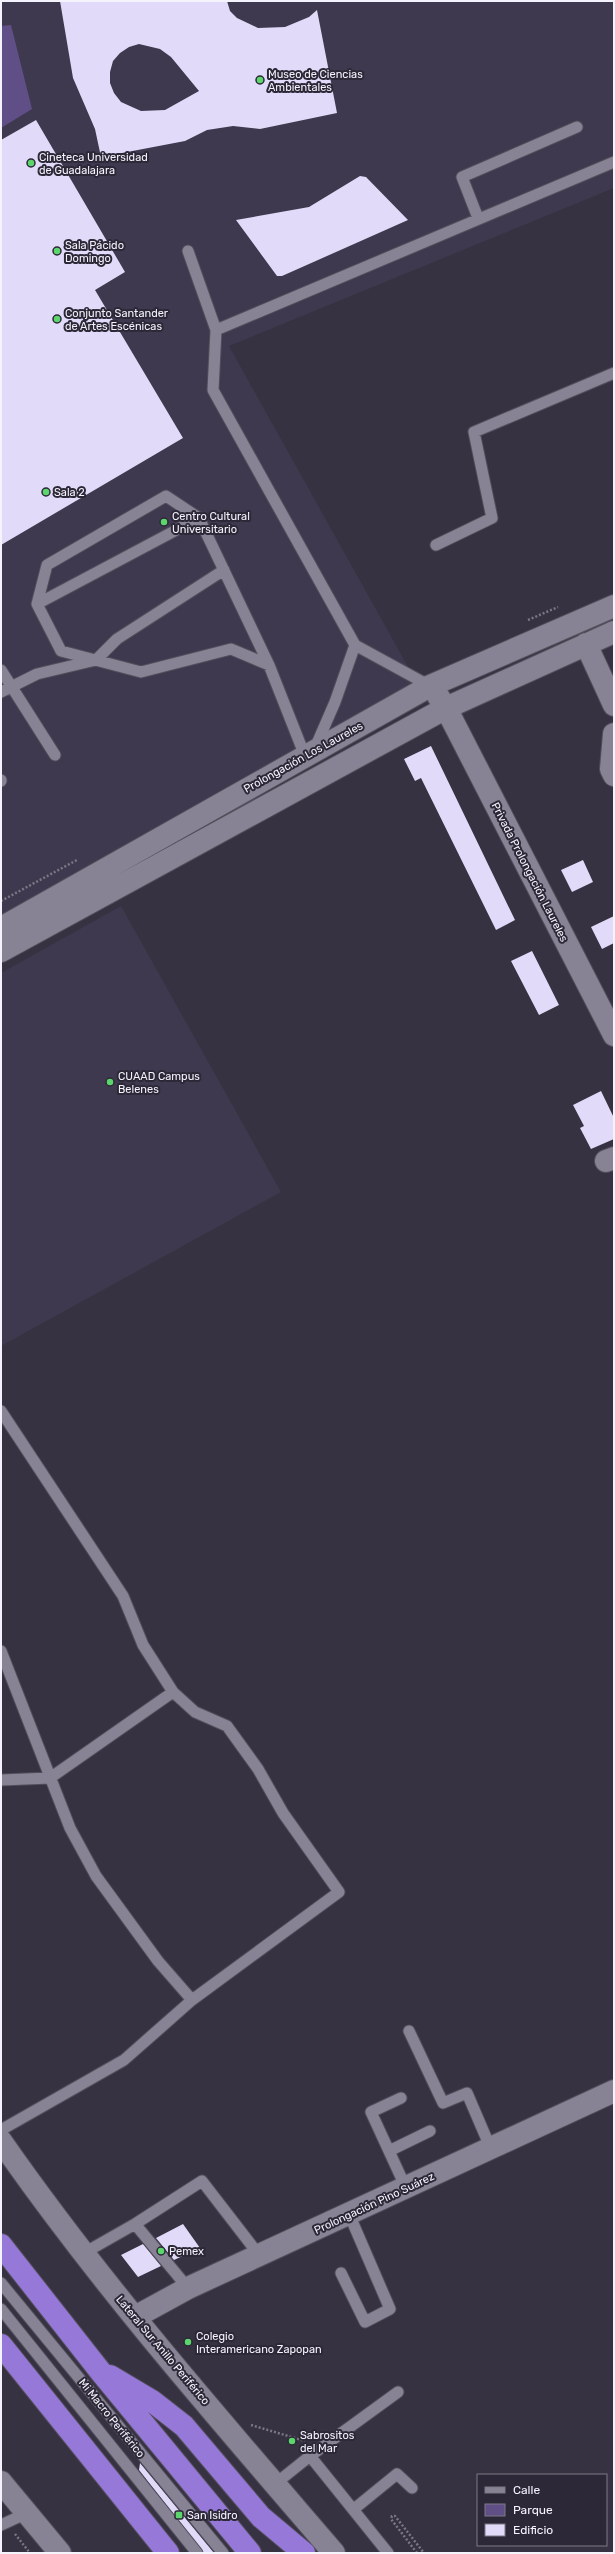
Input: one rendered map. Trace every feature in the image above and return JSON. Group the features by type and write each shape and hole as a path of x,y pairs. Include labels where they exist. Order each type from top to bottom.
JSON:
{"highway":[{"path":"1,2245 100,2371 250,2553"},
{"path":"1,2345 168,2553"},
{"path":"100,2371 152,2400 184,2426 262,2517 304,2553"}],"street":[{"name":"Prolongación Los Laureles","path":"1,951 91,889 309,753 430,686 614,606"},
{"name":"Prolongación Los Laureles","path":"1,928 91,889 446,708 614,632"},
{"path":"586,644 614,705"},
{"name":"Privada Prolongación Laureles","path":"430,686 446,708 614,1035"},
{"path":"614,734 611,769 614,775"},
{"name":"Prolongación Pino Suárez","path":"135,2317 188,2288 614,2091"},
{"name":"Lateral Sur Anillo Periférico","path":"1,2141 84,2253 135,2317 334,2553"},
{"path":"4,2489 27,2513 60,2553"}],"lane":[{"path":"478,218 462,177 577,127"},
{"path":"216,330 478,218 614,162"},
{"path":"188,251 216,330 213,390 355,645 430,686"},
{"path":"436,545 492,518 474,432 614,373"},
{"path":"269,665 230,649 141,672 61,650 37,604 47,565 166,496 199,518 269,665 309,753"},
{"path":"37,604 199,518"},
{"path":"6,690 37,674 96,660 117,639 224,570"},
{"path":"309,753 335,702 355,645"},
{"path":"1,670 6,690 55,755"},
{"path":"1,1410 123,1596 143,1645 173,1692 195,1712 227,1726 258,1769 283,1813 339,1892 192,2000 124,2060 1,2130"},
{"path":"1,1651 70,1828 96,1876 128,1917 158,1961 192,2000"},
{"path":"1,1780 50,1778 173,1692"},
{"path":"409,2031 443,2103 467,2093 491,2149"},
{"path":"401,2098 371,2112 406,2188"},
{"path":"389,2151 430,2131"},
{"path":"84,2253 135,2224 202,2180 259,2255"},
{"path":"341,2273 365,2322 390,2309 349,2214"},
{"path":"135,2224 188,2288"},
{"name":"Mi Macro Periférico","path":"1,2283 223,2553"},
{"name":"Mi Macro Periférico","path":"1,2309 197,2553"},
{"path":"276,2484 310,2456 398,2392"},
{"path":"310,2456 388,2553"},
{"path":"354,2509 398,2474 412,2488"},
{"path":"1,2525 27,2513"}],"path":[{"path":"417,2553 391,2519 392,2516 395,2516 424,2553"}],"shaded area":[{"name":"Centro Cultural Universitario","path":"1,1 614,1 614,188 229,346 426,699 1,936"},
{"name":"CUAAD Campus Belenes","path":"121,906 281,1192 1,1346 1,973"}],"green space":[{"path":"11,25 32,109 1,128 1,26"}],"building":[{"name":"Museo de Ciencias Ambientales","path":"60,1 227,1 230,11 237,18 258,28 285,27 309,17 317,10 337,113 260,129 233,126 207,130 185,141 101,157 95,129 73,78","holes":["139,44 160,49 171,57 199,91 165,110 141,111 121,102 114,93 110,83 110,72 113,61 120,53 129,47"]},
{"name":"Conjunto Santander de Artes Escénicas","path":"36,120 125,272 95,290 183,438 1,545 1,140"},
{"path":"360,176 366,177 408,220 282,276 277,276 236,220 309,207"},
{"path":"431,746 515,920 496,930 421,778 415,781 404,759"},
{"path":"583,860 593,882 572,892 561,870"},
{"path":"614,916 614,943 602,949 591,927"},
{"path":"532,951 559,1005 539,1015 511,961"},
{"path":"601,1091 614,1118 614,1139 591,1149 580,1128 584,1126 573,1105"},
{"path":"183,2224 200,2248 174,2260 156,2238"},
{"path":"143,2244 161,2266 138,2277 121,2255"},
{"path":"140,2463 214,2553 204,2553 139,2470"}],"place":[{"name":"Museo de Ciencias Ambientales","path":"260,80"},
{"name":"Cineteca Universidad de Guadalajara","path":"31,163"},
{"name":"Sala Pácido Domingo","path":"57,251"},
{"name":"Conjunto Santander de Artes Escénicas","path":"57,319"},
{"name":"Sala 2","path":"46,492"},
{"name":"Centro Cultural Universitario","path":"164,522"},
{"name":"CUAAD Campus Belenes","path":"110,1082"},
{"name":"Pemex","path":"161,2251"},
{"name":"Colegio Interamericano Zapopan","path":"188,2342"},
{"name":"Sabrositos del Mar","path":"292,2441"},
{"name":"San Isidro","path":"179,2515"}]}
